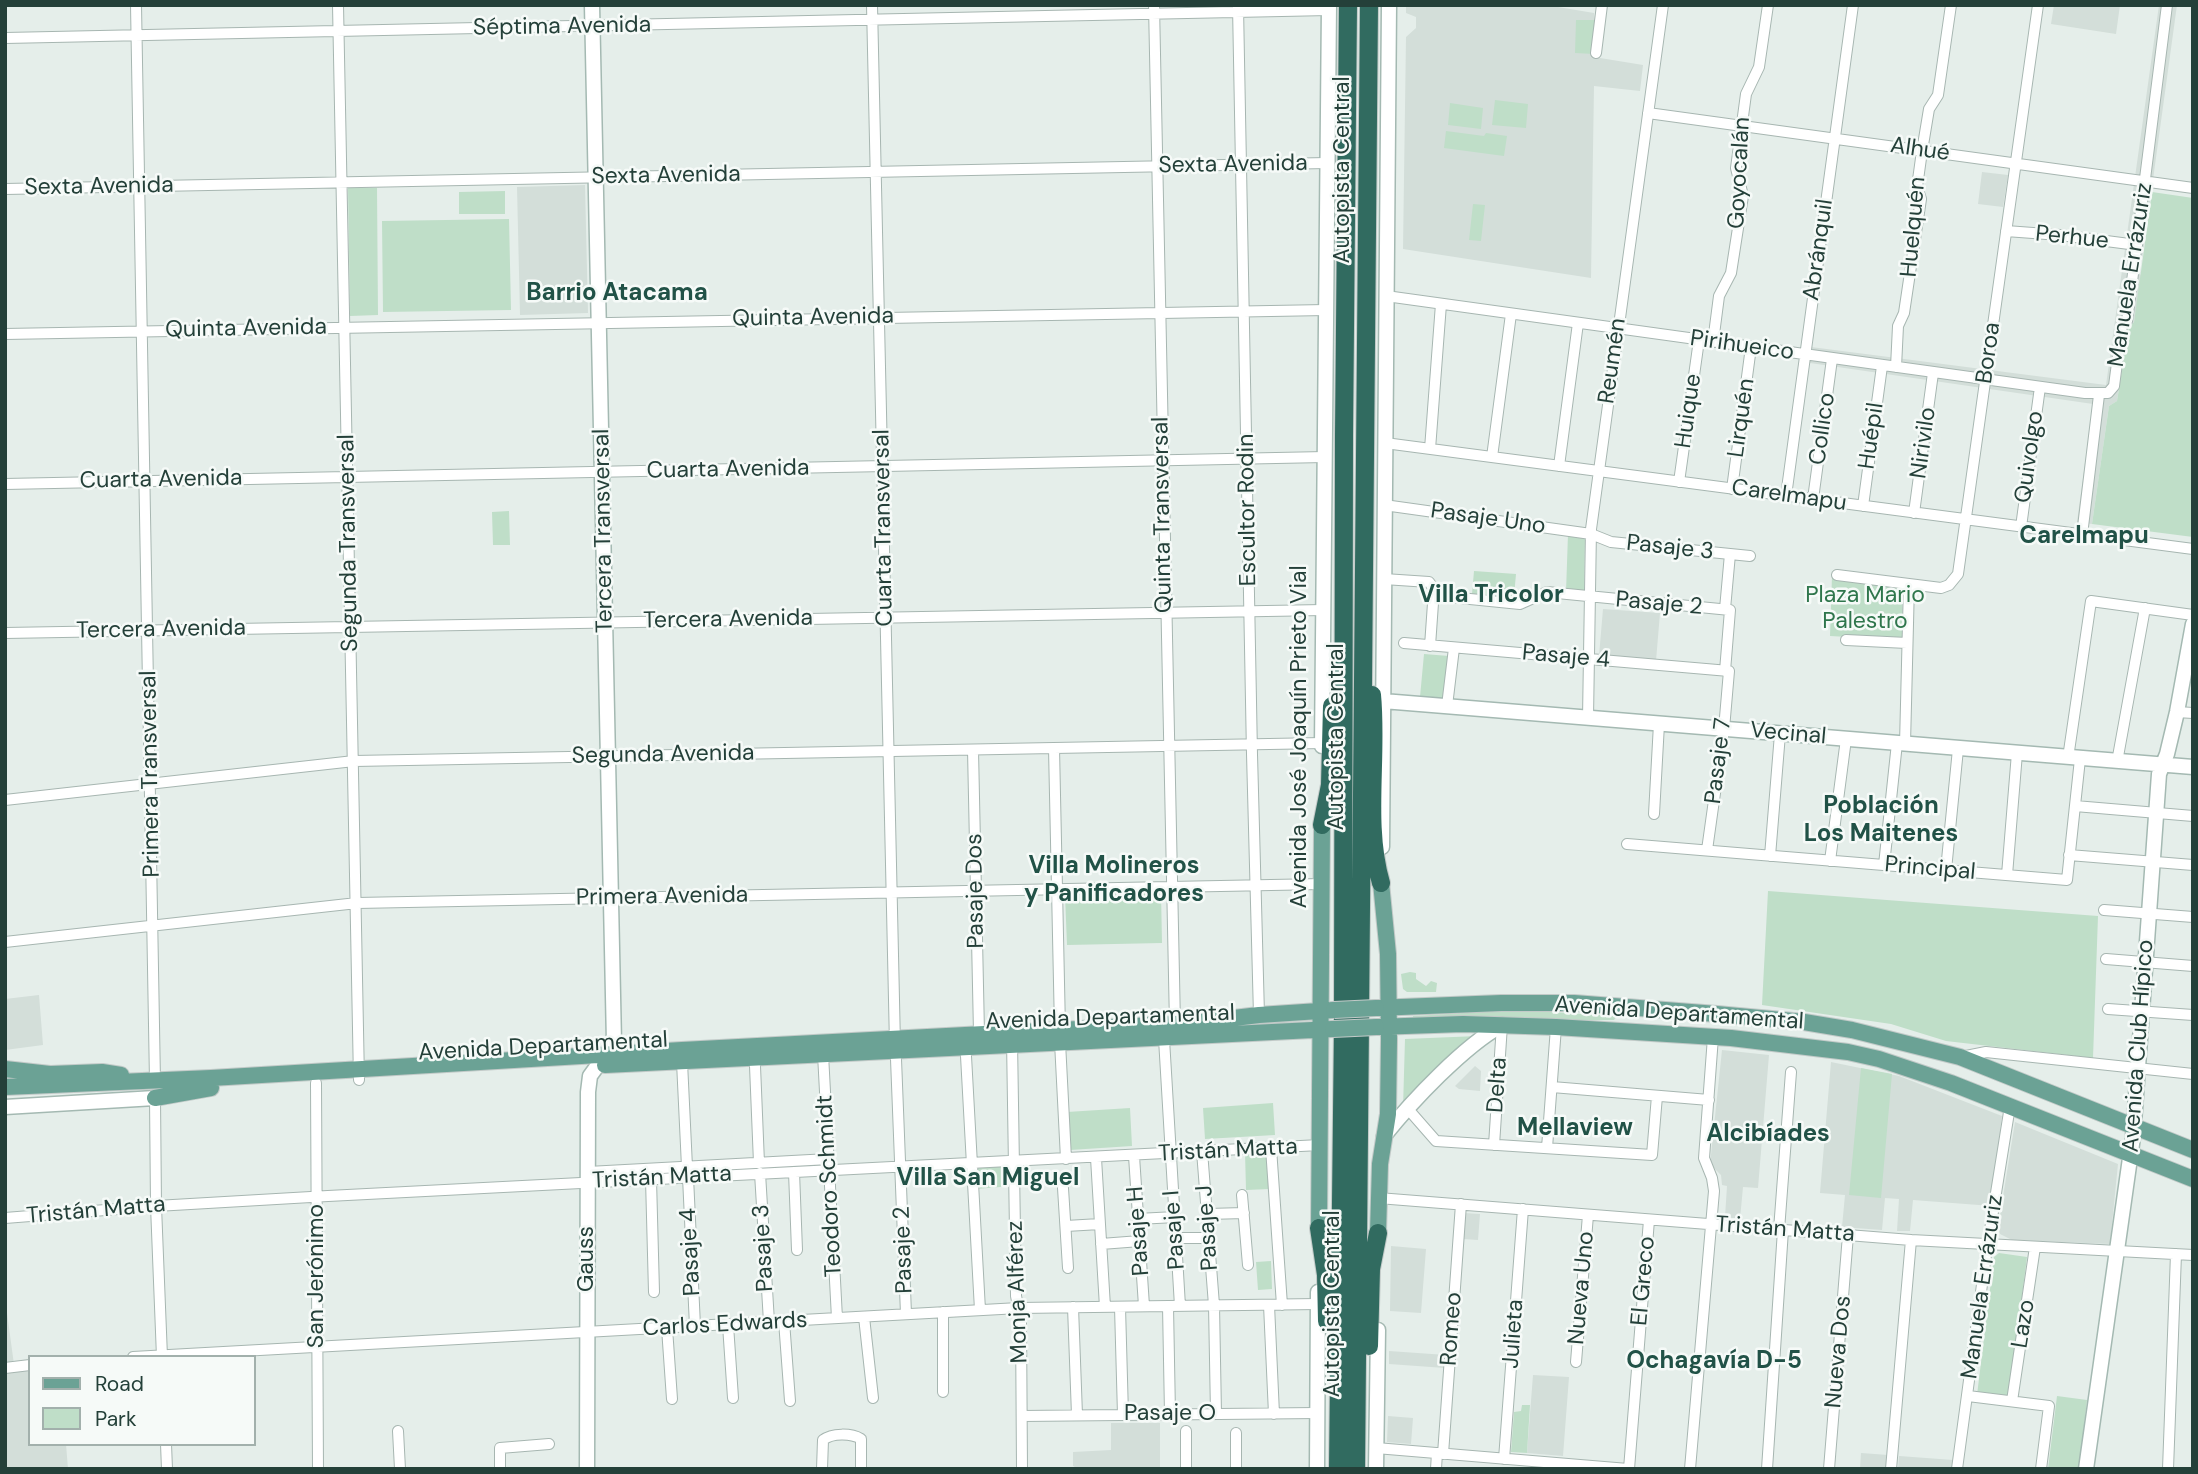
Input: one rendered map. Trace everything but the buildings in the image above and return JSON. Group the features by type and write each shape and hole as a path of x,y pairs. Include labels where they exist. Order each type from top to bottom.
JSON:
{"highway":[{"name":"Autopista Central","path":"1347,1468 1344,620 1348,5"},
{"name":"Autopista Central","path":"1347,1468 1362,645 1369,5"},
{"path":"1322,825 1330,785 1333,686 1344,620"},
{"path":"1362,645 1373,706 1374,836 1376,865 1381,883"},
{"path":"1319,1228 1326,1275 1329,1401 1347,1468"},
{"path":"1347,1468 1367,1376 1371,1269 1378,1233"}],"main road":[{"name":"Avenida José Joaquín Prieto Vial","path":"1319,1228 1321,1053 1327,1030 1322,825"},
{"path":"1378,1233 1378,1198 1388,1106 1383,1007 1388,954 1381,883"},
{"name":"Avenida Departamental","path":"602,1060 682,1062 823,1054 1060,1035 1259,1014 1383,1007 1553,1003 1730,1015 1852,1030 1960,1058 2193,1150"},
{"name":"Avenida Departamental","path":"1060,1035 1164,1039 1383,1027 1502,1025 1713,1037 1815,1047 1879,1059 2010,1106 2193,1179"},
{"path":"1295,1032 1311,1042 1321,1053"},
{"name":"Avenida Departamental","path":"5,1087 155,1090 602,1060 895,1049 979,1034 1012,1038"},
{"path":"5,1069 50,1074 102,1072 155,1090 211,1088"},
{"name":"Avenida Departamental","path":"5,1095 316,1083 359,1075"}],"street":[{"name":"Primera Transversal","path":"136,5 156,1206 162,1355"},
{"name":"Segunda Transversal","path":"338,5 359,1075"},
{"name":"Tercera Transversal","path":"592,5 614,1043 602,1060"},
{"name":"Cuarta Transversal","path":"872,5 895,1049"},
{"path":"1381,883 1389,5"},
{"path":"1596,53 1602,5"},
{"name":"Reumén","path":"1588,718 1591,534 1597,471 1663,5"},
{"name":"Goyocalán","path":"1713,342 1719,296 1731,273 1743,196 1736,168 1741,126 1747,90 1759,67 1768,5"},
{"name":"Abránquil","path":"1786,496 1853,5"},
{"name":"Huelquén","path":"1896,368 1899,326 1904,313 1921,199 1917,187 1922,151 1929,109 1938,96 1951,5"},
{"name":"Boroa","path":"1838,575 1941,588 1958,574 2038,5"},
{"name":"Manuela Errázuriz","path":"2082,535 2099,395 2108,393 2113,386 2123,325 2127,321 2167,5"},
{"name":"Séptima Avenida","path":"5,38 873,20 1154,9 1329,8"},
{"name":"Avenida José Joaquín Prieto Vial","path":"1322,825 1329,8"},
{"name":"Quinta Transversal","path":"1154,9 1175,1024"},
{"name":"Escultor Rodin","path":"1238,9 1259,1014"},
{"name":"Alhué","path":"1648,113 2193,188"},
{"name":"Sexta Avenida","path":"5,189 1327,163"},
{"name":"Perhue","path":"2006,231 2060,234 2137,245"},
{"name":"Pirihueico","path":"1386,296 2099,395"},
{"path":"1430,449 1441,304"},
{"name":"Quinta Avenida","path":"5,334 1326,310"},
{"path":"1492,457 1511,314"},
{"path":"1559,466 1578,323"},
{"name":"Huique","path":"1679,482 1699,340"},
{"name":"Lirquén","path":"1732,489 1751,348"},
{"name":"Collico","path":"1813,499 1832,359"},
{"name":"Huépil","path":"1863,506 1882,366"},
{"name":"Nirivilo","path":"1914,513 1933,373"},
{"name":"Quivolgo","path":"2021,527 2040,387"},
{"name":"Carelmapu","path":"1385,443 2193,549"},
{"name":"Cuarta Avenida","path":"5,484 1325,457"},
{"name":"Pasaje Uno","path":"1384,505 1591,534"},
{"name":"Pasaje 3","path":"1591,534 1611,542 1751,556"},
{"name":"Pasaje 7","path":"1707,850 1724,729 1730,554"},
{"name":"Pasaje 2","path":"1384,579 1429,582 1434,589 1450,597 1520,604 1547,592 1728,610"},
{"path":"1884,865 1901,744 1909,584"},
{"path":"1430,646 1434,589"},
{"path":"2193,615 2091,601 2074,758 2075,806 2069,855 2193,865"},
{"path":"2117,762 2145,608"},
{"name":"Tercera Avenida","path":"5,633 1324,610"},
{"name":"Avenida Club Hípico","path":"2086,1469 2131,1155 2156,813 2162,765 2189,666 2193,624"},
{"path":"1846,640 1907,643"},
{"name":"Pasaje 4","path":"1404,643 1727,671"},
{"path":"1447,706 1454,648"},
{"name":"Vecinal","path":"1383,701 2193,767"},
{"path":"2177,712 2193,713"},
{"path":"1654,814 1659,724"},
{"path":"1770,856 1780,734"},
{"path":"1830,861 1846,739"},
{"name":"Segunda Avenida","path":"5,800 354,761 1322,743"},
{"path":"1054,748 1060,1035 1066,1159"},
{"path":"1947,870 1958,748"},
{"name":"Pasaje Dos","path":"973,750 979,1034"},
{"path":"2007,875 2017,753"},
{"path":"2075,806 2193,816"},
{"name":"Principal","path":"1626,844 2067,880 2069,855"},
{"name":"Primera Avenida","path":"5,942 357,903 1322,884"},
{"path":"2104,910 2193,917"},
{"path":"2106,959 2193,966"},
{"path":"2108,1009 2193,1015"},
{"path":"1384,1136 1474,1044 1502,1025"},
{"name":"Delta","path":"1494,1145 1502,1025"},
{"path":"1547,1148 1556,1027"},
{"path":"1690,1469 1714,1187 1704,1158 1713,1037"},
{"name":"Monja Alférez","path":"1012,1038 1016,1296 1021,1320 1022,1469"},
{"name":"Pasaje I","path":"1164,1039 1180,1306"},
{"name":"Pasaje 2","path":"895,1049 906,1314"},
{"path":"1960,1058 1986,1052 2193,1074"},
{"name":"Teodoro Schmidt","path":"823,1054 837,1318"},
{"path":"966,1056 980,1310"},
{"name":"Gauss","path":"587,1469 589,1082 602,1060"},
{"name":"Pasaje 4","path":"682,1062 695,1326"},
{"name":"Pasaje 3","path":"755,1066 769,1322"},
{"path":"1767,1469 1791,1072"},
{"name":"San Jerónimo","path":"316,1083 318,1469"},
{"path":"1552,1087 1709,1100"},
{"name":"Avenida Departamental","path":"5,1107 155,1090"},
{"path":"1408,1109 1436,1141 1652,1155 1657,1096"},
{"name":"Manuela Errázuriz","path":"1957,1469 2010,1106"},
{"name":"Tristán Matta","path":"5,1218 588,1177 829,1165 901,1168 1320,1145"},
{"path":"1271,1148 1282,1305"},
{"name":"Pasaje J","path":"1202,1151 1214,1306 1216,1414"},
{"name":"Pasaje H","path":"1134,1156 1144,1306"},
{"path":"1096,1158 1105,1307"},
{"name":"Tristán Matta","path":"760,1168 794,1172 829,1165"},
{"name":"Tristán Matta","path":"588,1177 651,1179 687,1172"},
{"path":"794,1172 797,1250"},
{"path":"651,1179 654,1292"},
{"path":"1063,1188 1068,1268"},
{"path":"1242,1195 1248,1265"},
{"name":"Tristán Matta","path":"1378,1198 1911,1240 2193,1255"},
{"name":"Romeo","path":"1436,1469 1440,1453 1461,1205"},
{"name":"Julieta","path":"1504,1459 1523,1209"},
{"path":"1208,1214 1244,1213"},
{"name":"Nueva Uno","path":"1576,1362 1588,1215"},
{"path":"1138,1219 1175,1217"},
{"name":"El Greco","path":"1628,1469 1649,1220"},
{"path":"1066,1226 1100,1224"},
{"name":"Avenida José Joaquín Prieto Vial","path":"1317,1469 1319,1228"},
{"path":"1376,1469 1378,1233"},
{"name":"Nueva Dos","path":"1829,1469 1849,1235"},
{"path":"1176,1238 1209,1238"},
{"path":"1891,1469 1911,1240"},
{"path":"1101,1244 1140,1241"},
{"name":"Lazo","path":"2012,1401 2035,1247"},
{"path":"2168,1469 2176,1254"},
{"name":"Carlos Edwards","path":"179,1355 1019,1308 1318,1304"},
{"path":"1269,1305 1274,1414"},
{"path":"1168,1306 1170,1414"},
{"path":"1073,1307 1077,1415"},
{"path":"1120,1307 1123,1415"},
{"path":"943,1312 943,1392"},
{"path":"864,1317 873,1398"},
{"path":"784,1321 790,1401"},
{"path":"728,1325 733,1398"},
{"path":"667,1328 672,1399"},
{"path":"5,1368 28,1364"},
{"path":"1968,1396 2049,1406 2041,1469"},
{"name":"Pasaje O","path":"1022,1416 1317,1413"},
{"path":"398,1431 400,1469"},
{"path":"1186,1431 1186,1469"},
{"path":"1236,1433 1236,1469"},
{"path":"822,1469 823,1440 827,1437 852,1435 860,1439 862,1469"},
{"path":"500,1469 500,1448 549,1444"},
{"path":"166,1446 167,1469"},
{"path":"1376,1448 1504,1459 1518,1464 1628,1469"}],"shaded area":[{"path":"1406,5 1546,5 1594,13 1594,57 1643,65 1640,91 1594,86 1591,278 1403,249 1406,37 1416,28 1416,17 1406,13"},
{"path":"2054,5 2120,5 2116,34 2051,24"},
{"path":"2159,5 2177,5 2140,274 2142,277 2134,322 2129,328 2117,401 2109,406 2092,524 2077,522 2093,404 1810,363 1811,347 2106,385"},
{"path":"1982,172 2008,175 2003,207 1978,204"},
{"path":"585,185 588,313 520,315 517,187"},
{"path":"1603,609 1660,613 1656,661 1599,656"},
{"path":"39,995 43,1045 5,1050 5,999"},
{"path":"1722,1050 1769,1055 1758,1188 1743,1187 1740,1219 1725,1217 1727,1186 1722,1185 1721,1175 1710,1164"},
{"path":"1831,1062 1899,1076 2002,1116 1992,1206 1913,1200 1910,1231 1897,1231 1899,1199 1885,1198 1882,1230 1842,1227 1845,1195 1820,1193"},
{"path":"1475,1066 1481,1071 1480,1091 1459,1089 1455,1086"},
{"path":"2015,1122 2118,1164 2110,1244 2012,1240 2000,1234 1998,1228"},
{"path":"1464,1213 1480,1214 1478,1240 1463,1239"},
{"path":"1391,1246 1426,1249 1421,1313 1390,1311"},
{"path":"5,1298 15,1372 28,1371 28,1446 66,1446 68,1469 5,1469"},
{"path":"1389,1351 1446,1355 1445,1368 1389,1364"},
{"path":"1533,1375 1569,1377 1563,1456 1527,1453"},
{"path":"1388,1416 1413,1418 1411,1444 1387,1442"},
{"path":"1111,1423 1160,1423 1160,1469 1079,1469 1073,1466 1073,1452 1111,1450"},
{"path":"1861,1453 1888,1455 1887,1469 1860,1469"},
{"path":"1899,1456 1953,1460 1952,1469 1898,1469"}],"green space":[{"path":"1576,20 1594,20 1594,54 1575,53"},
{"path":"1495,100 1528,104 1526,128 1492,125"},
{"path":"1450,103 1483,108 1481,129 1448,125"},
{"path":"1446,131 1507,136 1504,156 1444,148"},
{"path":"348,188 377,188 378,315 350,316"},
{"path":"505,191 505,214 459,214 459,192"},
{"path":"2152,192 2193,198 2193,537 2092,524 2109,406 2117,401 2129,328 2134,322"},
{"path":"1473,204 1485,205 1481,241 1469,240"},
{"path":"509,219 511,310 383,312 382,221"},
{"path":"509,511 510,545 493,545 492,512"},
{"path":"1568,534 1585,537 1584,593 1566,592"},
{"path":"1474,571 1516,574 1514,596 1472,594"},
{"name":"Plaza Mario Palestro","path":"1832,576 1902,585 1903,640 1830,636"},
{"path":"1424,654 1449,656 1444,700 1420,697"},
{"path":"1768,891 2098,916 2093,1058 1946,1041 1891,1024 1762,1005"},
{"path":"1161,893 1162,943 1067,945 1065,895"},
{"path":"1416,973 1416,979 1426,986 1431,981 1437,983 1436,992 1407,992 1403,989 1401,974"},
{"path":"1518,1010 1617,1016 1614,1020 1413,1022 1413,1016"},
{"path":"1478,1036 1403,1108 1405,1039"},
{"path":"1861,1068 1892,1074 1881,1198 1849,1195"},
{"path":"1273,1103 1275,1135 1205,1139 1203,1108"},
{"path":"1130,1108 1132,1146 1070,1150 1067,1112"},
{"path":"1268,1151 1270,1189 1246,1190 1245,1152"},
{"path":"1011,1166 1012,1186 976,1189 975,1168"},
{"path":"1999,1253 2027,1257 2009,1399 1977,1395 1994,1257"},
{"path":"1271,1261 1272,1289 1258,1290 1256,1262"},
{"path":"2057,1396 2087,1400 2079,1469 2048,1469"},
{"path":"1522,1405 1530,1405 1527,1453 1511,1452 1514,1412 1521,1411"}],"district":[{"name":"Barrio Atacama","path":"617,294"},
{"name":"Carelmapu","path":"2084,537"},
{"name":"Villa Tricolor","path":"1491,596"},
{"name":"Población Los Maitenes","path":"1881,821"},
{"name":"Villa Molineros y Panificadores","path":"1114,881"},
{"name":"Mellaview","path":"1575,1129"},
{"name":"Alcibíades","path":"1768,1135"},
{"name":"Villa San Miguel","path":"988,1179"},
{"name":"Ochagavía D-5","path":"1714,1362"}]}
